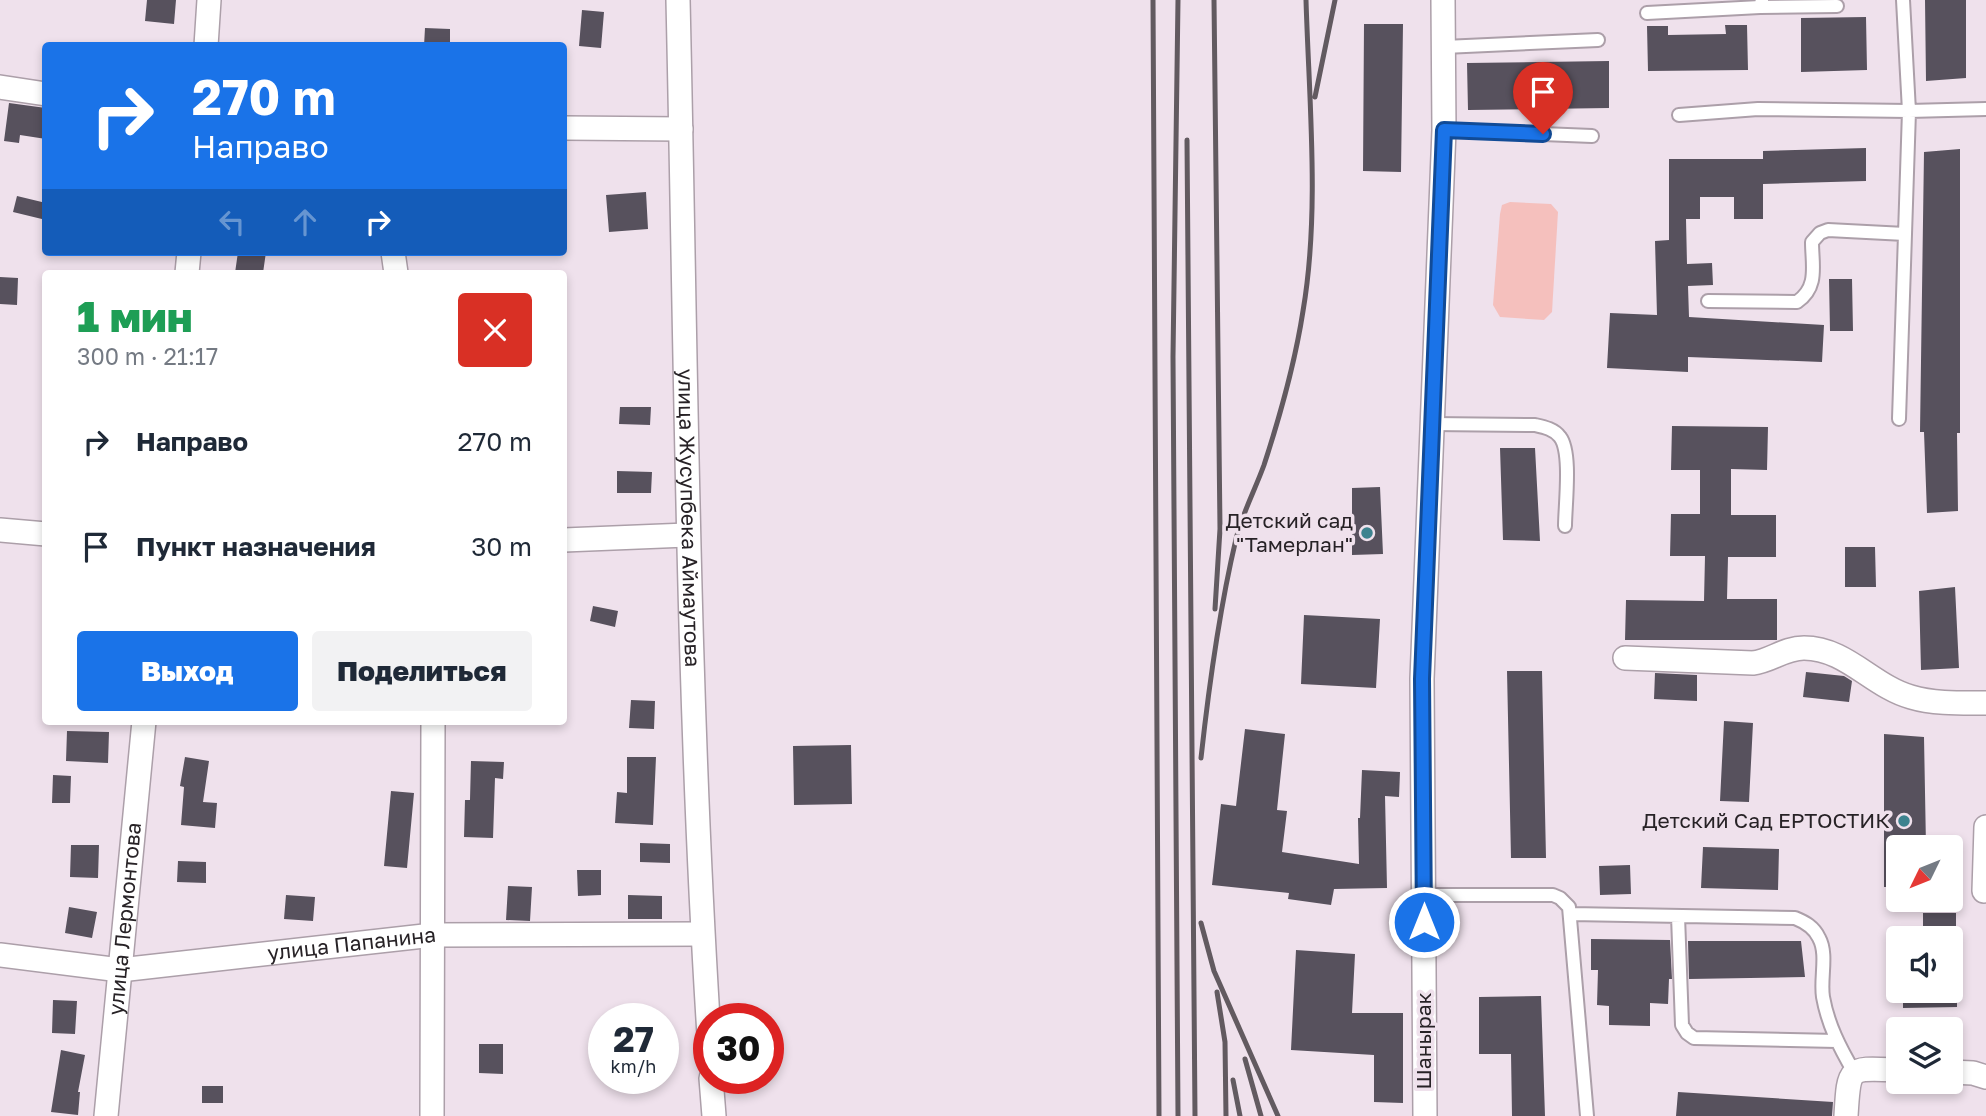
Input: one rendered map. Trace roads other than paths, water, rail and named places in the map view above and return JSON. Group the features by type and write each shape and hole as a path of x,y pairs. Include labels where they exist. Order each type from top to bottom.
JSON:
{"street":[{"path":"206,42 209,0"},
{"name":"улица Жусупбека Аймаутова","path":"678,0 687,535 707,1003"},
{"name":"Шанырак","path":"1425,1116 1422,679 1444,130 1443,0"},
{"path":"0,88 42,93"},
{"path":"567,128 681,129"},
{"path":"0,530 42,534"},
{"path":"567,540 687,535"},
{"path":"1625,658 1753,663 1762,662 1785,649 1805,648 1829,652 1910,697 1986,704"},
{"name":"улица Лермонтова","path":"106,1116 144,725"},
{"path":"432,1116 433,725"},
{"path":"1984,891 1986,827"},
{"name":"улица Папанина","path":"0,955 120,970 433,935 702,934"},
{"path":"1846,1116 1849,1078 1854,1072 1865,1069 1886,1070"},
{"path":"1963,1073 1986,1077"},
{"path":"713,1094 714,1116"}],"lane":[{"path":"1899,419 1909,111 1903,0"},
{"path":"1647,13 1761,4 1837,6"},
{"path":"1444,47 1598,40"},
{"path":"1679,115 1758,109 1909,111 1986,108"},
{"path":"1444,130 1592,136"},
{"path":"1708,301 1797,302 1807,295 1812,286 1812,242 1819,233 1828,230 1905,234"},
{"path":"1432,424 1535,425 1549,429 1560,437 1566,462 1565,526"},
{"path":"1423,895 1553,895 1565,902 1571,914 1587,1116"},
{"path":"1571,914 1795,918 1805,922 1819,936 1822,945 1823,996 1836,1041 1854,1072"},
{"path":"1678,916 1682,1025 1690,1036 1836,1041"}],"railway":[{"path":"1153,0 1159,1116"},
{"path":"1178,0 1173,357 1178,1116"},
{"path":"1214,0 1220,529 1215,609"},
{"path":"1201,758 1215,648 1236,539 1276,428 1303,311 1312,196 1306,0"},
{"path":"1315,97 1335,0"},
{"path":"1187,140 1195,1116"},
{"path":"1201,923 1214,971 1278,1116"},
{"path":"1217,992 1225,1042 1226,1116"},
{"path":"1245,1059 1261,1116"},
{"path":"1233,1080 1240,1116"}],"place":[{"name":"Детский сад \"Тамерлан\"","path":"1367,533"},
{"name":"Детский Сад ЕРТОСТИК","path":"1904,821"}]}
